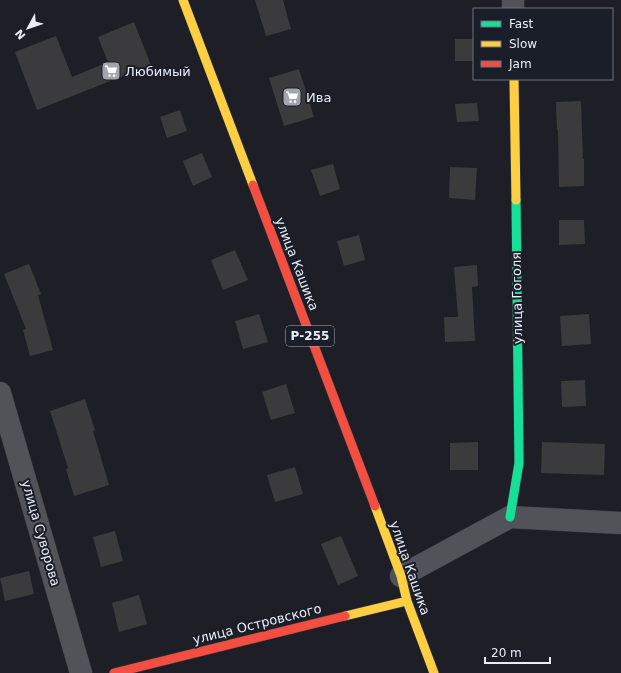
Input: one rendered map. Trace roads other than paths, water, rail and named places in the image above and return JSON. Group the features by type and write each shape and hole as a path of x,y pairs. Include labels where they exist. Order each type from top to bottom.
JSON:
{"main road":[{"name":"улица Кашика","path":"184,0 401,576 407,601 434,673"},
{"name":"улица Гоголя","path":"510,517 519,463 514,80"},
{"name":"улица Островского","path":"114,673 407,601"}],"street":[{"name":"улица Суворова","path":"0,393 81,673"},
{"path":"401,576 510,517 621,523"}],"place":[{"name":"Любимый","path":"111,71"},
{"name":"Ива","path":"292,97"}]}
